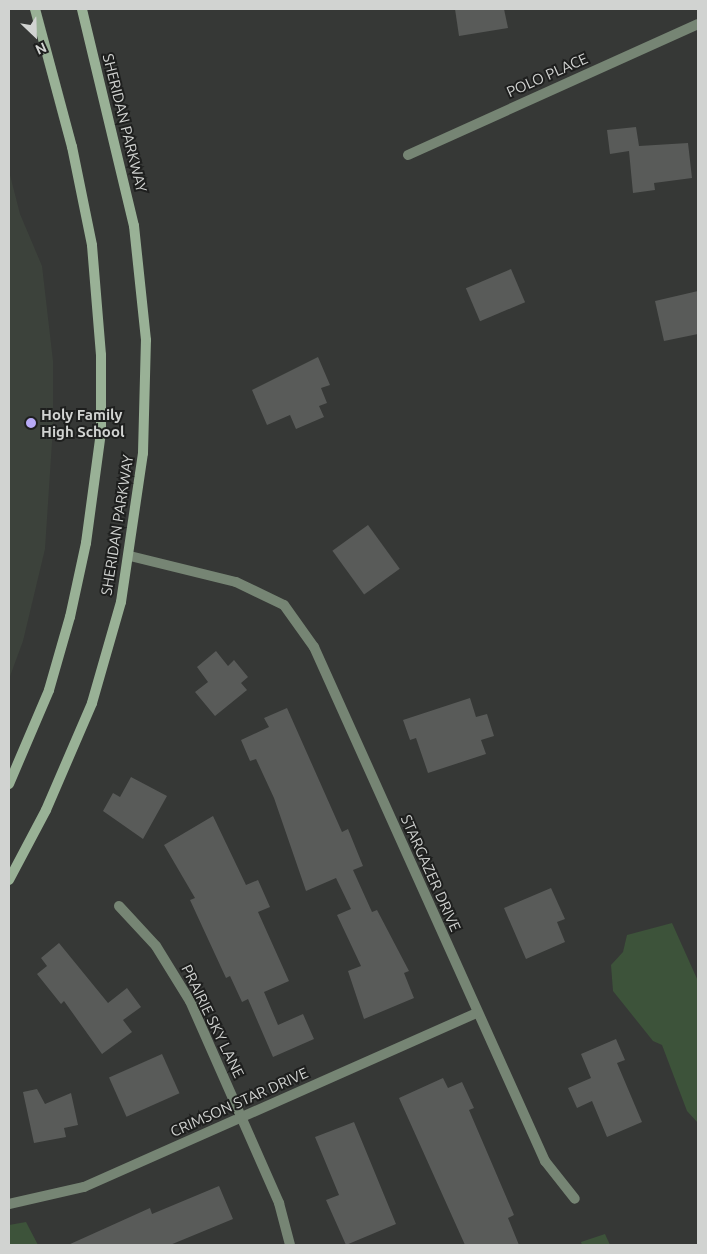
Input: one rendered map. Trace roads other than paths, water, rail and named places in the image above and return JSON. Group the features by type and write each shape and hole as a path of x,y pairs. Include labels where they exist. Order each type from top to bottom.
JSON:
{"main road":[{"name":"SHERIDAN PARKWAY","path":"9,784 49,690 70,617 88,534 101,432 102,356 92,245 72,147 35,9"},
{"name":"SHERIDAN PARKWAY","path":"9,880 77,743 110,646 130,556 143,453 142,302 124,179 82,9"}],"street":[{"name":"POLO PLACE","path":"408,156 698,24"},
{"name":"STARGAZER DRIVE","path":"130,556 236,582 284,605 314,647 544,1161 576,1199"},
{"name":"PRAIRIE SKY LANE","path":"119,906 178,978 279,1203 290,1245"},
{"name":"CRIMSON STAR DRIVE","path":"9,1204 84,1187 477,1013"}],"place":[{"name":"Holy Family High School","path":"31,423"}]}
